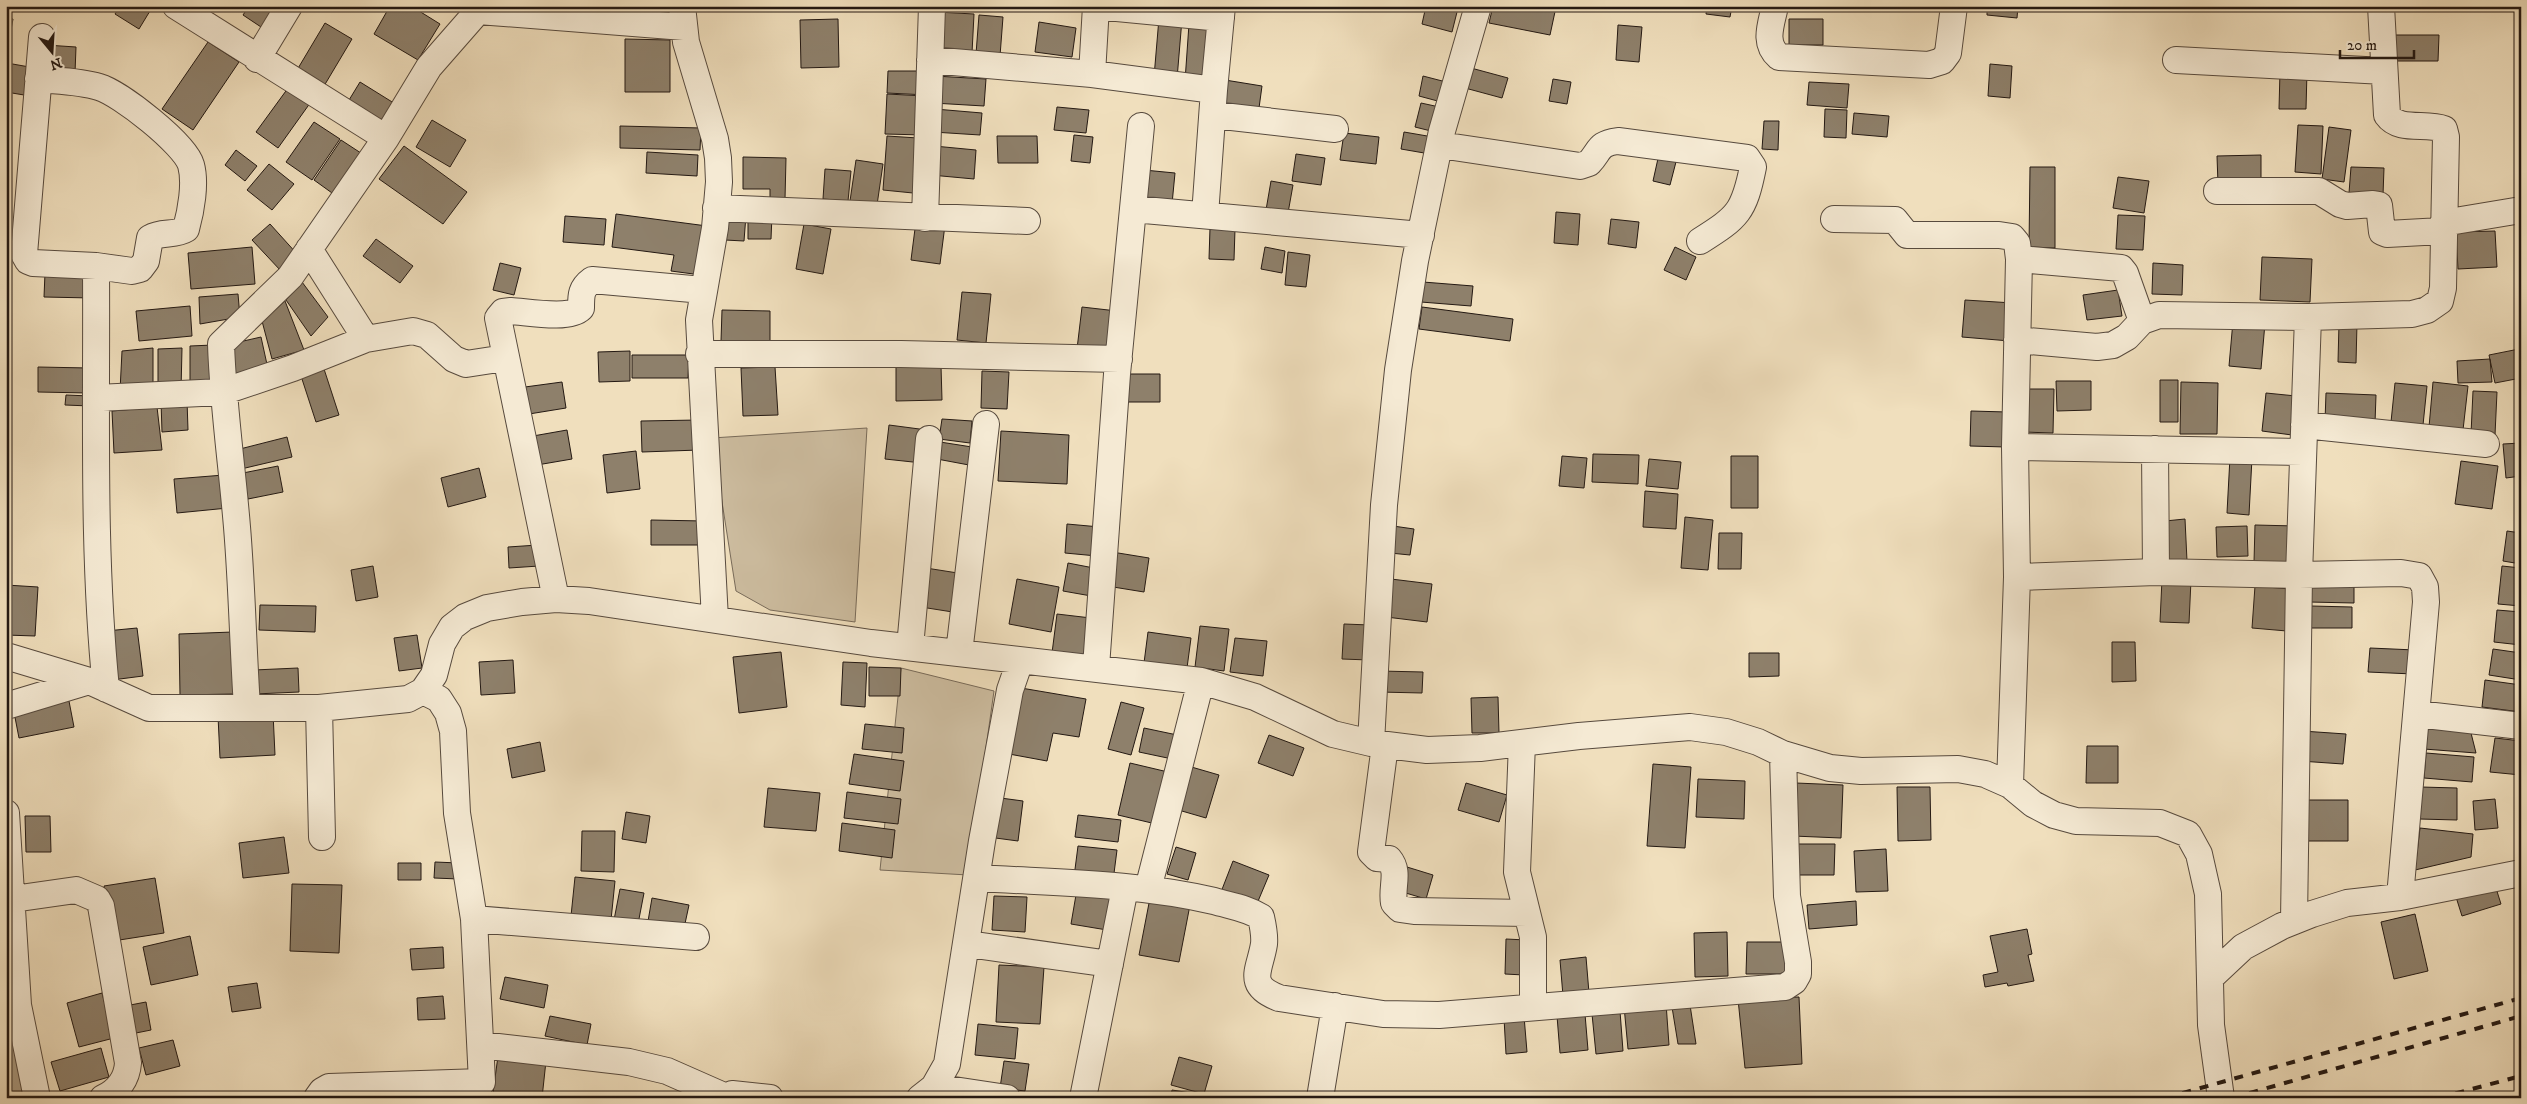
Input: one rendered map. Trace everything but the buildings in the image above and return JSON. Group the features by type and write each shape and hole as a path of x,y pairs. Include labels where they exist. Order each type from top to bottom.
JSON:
{"street":[{"path":"176,6 257,59 386,138"},
{"path":"257,59 289,6"},
{"path":"925,218 932,6"},
{"path":"1092,74 1096,6 1222,12 1205,215"},
{"path":"1478,6 1440,144 1421,235 1399,361 1382,543 1378,744 1370,852 1376,858 1389,859 1394,866 1395,878 1392,893 1394,903 1400,908 1414,911 1527,913"},
{"path":"1775,6 1769,38 1771,49 1779,57 1929,64 1942,61 1948,53 1954,6"},
{"path":"2017,340 2097,347 2113,344 2142,322 2160,316 2176,314 2308,317 2412,314 2427,310 2440,301 2446,148 2444,129 2436,126 2398,125 2391,122 2386,115 2381,6"},
{"path":"247,707 237,529 227,414 222,392 221,344 290,276 386,138 428,67 478,11 683,17 686,42 715,139 720,182 714,236 699,320 699,354 715,619"},
{"path":"38,79 75,82 99,87 119,95 162,131 190,162 193,176 186,230 158,234 150,238 146,261 140,269 132,271 96,266 33,262 28,261 24,254 38,79 42,37"},
{"path":"930,60 1092,74 1335,129"},
{"path":"2176,60 2384,71"},
{"path":"1096,667 1119,359 1141,126"},
{"path":"1440,144 1580,166 1589,163 1595,157 1597,149 1606,143 1618,141 1747,158 1753,167 1744,204 1730,221 1700,241"},
{"path":"2217,191 2319,191 2340,204 2348,206 2379,205 2382,232 2387,234 2443,227 2521,210"},
{"path":"716,208 1027,221"},
{"path":"1133,209 1421,235"},
{"path":"1834,219 1896,220 1907,235 2012,237 2017,243 2019,259 2015,447 2017,577 2010,785"},
{"path":"309,249 366,339"},
{"path":"2019,259 2120,268 2125,273 2142,322"},
{"path":"96,266 97,569 100,622 97,685"},
{"path":"556,599 498,318 503,312 511,311 564,315 576,313 581,308 581,295 585,285 592,280 703,290"},
{"path":"2294,921 2299,576 2308,317"},
{"path":"97,398 222,392 293,368 366,339 413,331 427,335 454,359 466,364 505,358"},
{"path":"699,354 901,354 1119,359"},
{"path":"958,653 986,424"},
{"path":"2304,425 2486,444"},
{"path":"910,647 929,439"},
{"path":"2015,447 2303,452"},
{"path":"2155,449 2156,572"},
{"path":"2017,577 2156,572 2299,576 2401,573 2419,576 2425,587 2426,602 2400,897"},
{"path":"6,656 97,685 149,708 320,708 408,699 422,691 434,675 442,644 452,627 465,617 487,608 556,599 621,604 910,647 1096,667 1201,681 1255,696 1333,734 1378,744 1428,750 1480,748 1690,727 1726,732 1758,742 1783,754 1830,768 1860,771 1958,769 1985,774 2010,785 2033,804 2054,815 2076,821 2160,823 2188,834 2199,854 2208,894 2212,977 2211,1025 2221,1098"},
{"path":"927,1093 947,1064 968,944 982,841 1010,690 1020,660"},
{"path":"1083,1098 1110,964 1137,888 1201,681"},
{"path":"6,706 97,685"},
{"path":"317,1098 322,1091 329,1087 482,1090 474,919 457,813 453,731 448,713 439,699 422,691"},
{"path":"320,708 322,837"},
{"path":"2417,714 2521,726"},
{"path":"1522,743 1517,872 1533,937 1532,1006"},
{"path":"978,878 1137,888 1183,894 1250,910 1261,917 1264,928 1264,945 1258,963 1257,983 1264,992 1278,998 1383,1014 1439,1015 1785,987 1794,981 1798,974 1798,962 1787,896 1783,754"},
{"path":"6,813 9,899 18,1005 38,1098"},
{"path":"2212,977 2243,947 2294,921 2347,903 2400,897 2521,873"},
{"path":"9,899 76,890 97,899 101,906 128,1063 127,1072 120,1085 103,1098"},
{"path":"474,919 696,937"},
{"path":"968,944 1110,964"},
{"path":"1320,1098 1335,1006"},
{"path":"481,1045 629,1062 667,1071 725,1097 732,1094 770,1098"},
{"path":"927,1093 1007,1098"}],"shaded area":[{"path":"867,428 855,622 770,610 736,591 712,438"},
{"path":"901,668 994,691 968,875 880,870"},
{"path":"6,949 24,1098 6,1098"}],"railway":[{"path":"2165,1098 2521,998"},
{"path":"2232,1098 2521,1016"},
{"path":"2438,1098 2521,1076"}]}
